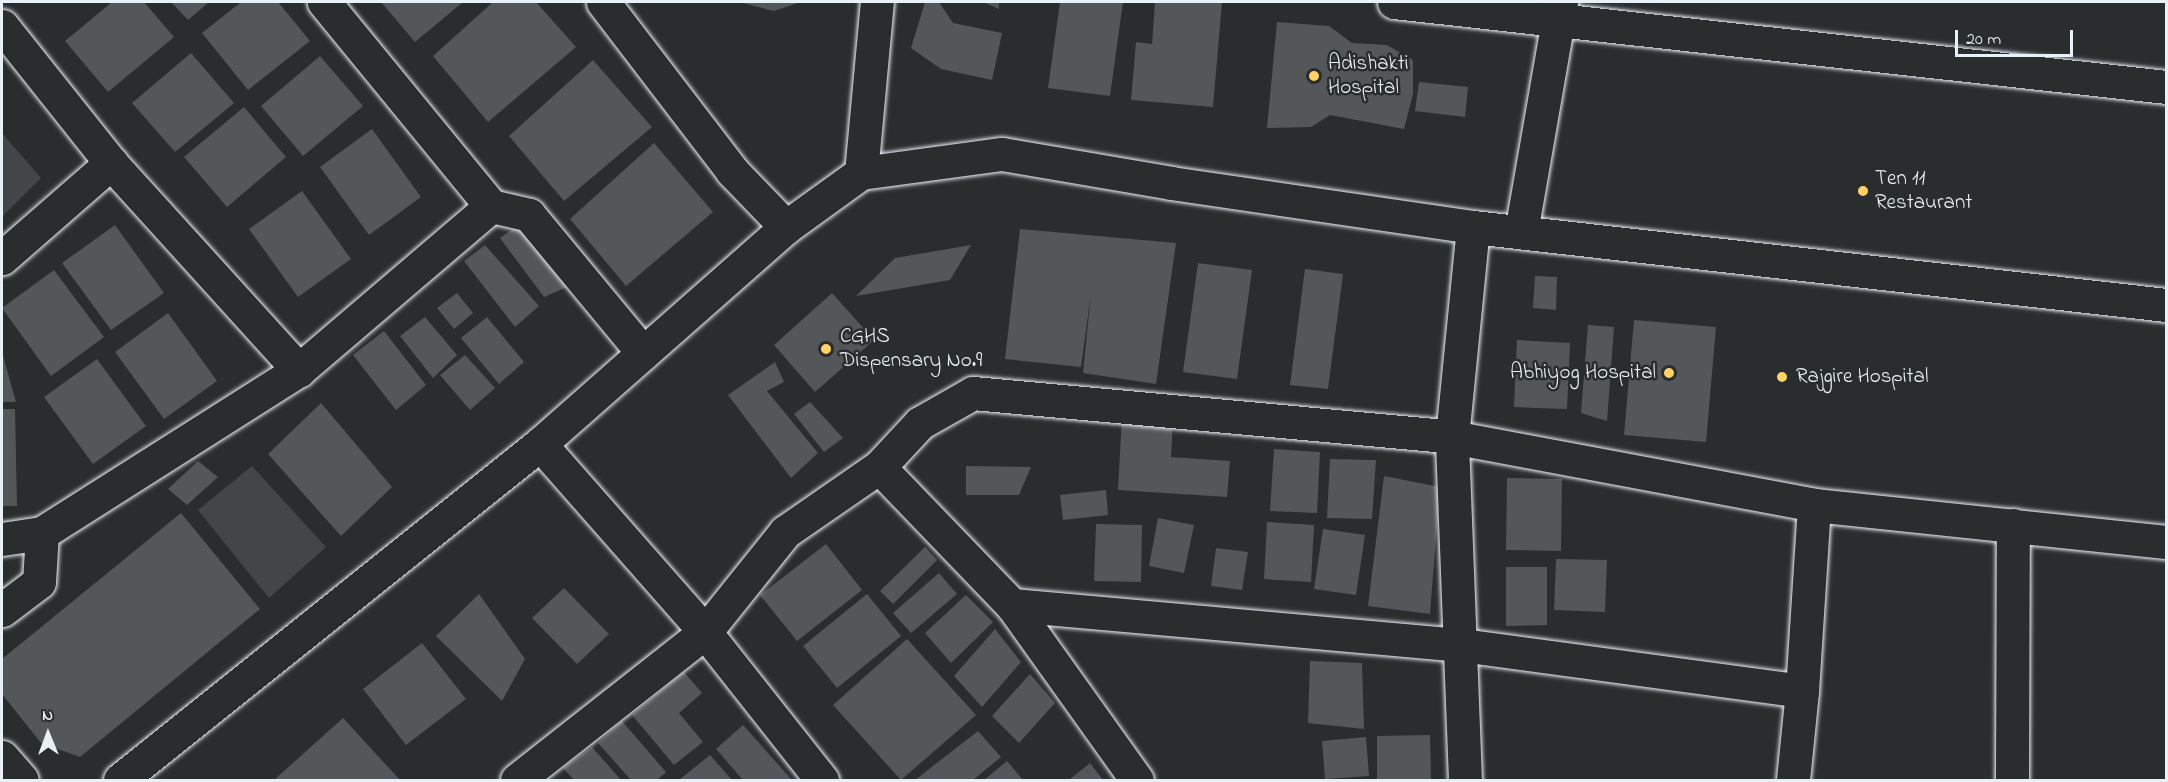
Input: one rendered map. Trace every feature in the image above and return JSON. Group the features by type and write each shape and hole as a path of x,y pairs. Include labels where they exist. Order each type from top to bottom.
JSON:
{"street":[{"path":"324,2 491,206 529,215 643,353"},
{"path":"603,2 732,171 786,227"},
{"path":"861,173 877,2"},
{"path":"1394,2 1560,11 2166,87"},
{"path":"1521,232 1560,11"},
{"path":"2,26 111,163 299,370"},
{"path":"120,780 540,444 786,227 861,173 1002,154 1171,183 1473,227 2166,305"},
{"path":"2,258 111,163"},
{"path":"2,539 42,533 299,370 491,206"},
{"path":"1465,780 1462,645 1452,437 1473,227"},
{"path":"517,780 705,632 785,532 879,467 920,423 973,393 1452,437 1814,505 2166,542"},
{"path":"540,444 705,632 822,780"},
{"path":"879,467 1012,605 1137,780"},
{"path":"1792,780 1802,691 1814,505"},
{"path":"2012,780 2013,525"},
{"path":"2,610 39,582 42,533"},
{"path":"1012,605 1462,645 1802,691"},
{"path":"2,757 22,780"}],"shaded area":[{"path":"2,133 41,178 2,217"},
{"path":"252,466 326,547 269,598 198,510"}],"building":[{"path":"112,2 144,2 174,37 108,92 65,41"},
{"path":"171,2 209,2 188,20"},
{"path":"241,2 278,2 310,41 248,90 202,33"},
{"path":"381,2 463,2 415,42"},
{"path":"493,2 536,2 576,47 488,122 433,56"},
{"path":"739,2 801,2 774,11"},
{"path":"925,2 939,2 953,23 1002,33 992,80 941,69 911,48"},
{"path":"983,2 999,2 999,9"},
{"path":"1060,2 1123,2 1110,96 1048,88"},
{"path":"1155,2 1222,2 1213,107 1131,100 1136,42 1152,44"},
{"path":"1277,22 1329,26 1352,43 1387,45 1413,60 1413,94 1404,129 1330,115 1311,127 1267,128"},
{"path":"191,53 234,103 175,152 132,103"},
{"path":"320,56 363,106 303,156 261,106"},
{"path":"593,60 652,127 564,201 509,136"},
{"path":"1419,82 1468,87 1465,117 1415,111"},
{"path":"244,107 286,157 227,207 184,157"},
{"path":"372,129 421,197 369,235 320,167"},
{"path":"654,143 713,212 626,286 570,219"},
{"path":"302,191 351,259 298,297 249,229"},
{"path":"520,224 574,284 544,297 500,238"},
{"path":"115,225 164,293 111,330 62,263"},
{"path":"1020,229 1176,243 1156,384 1083,373 1091,293 1081,367 1005,359"},
{"path":"485,245 539,306 515,327 464,261"},
{"path":"971,245 950,280 856,296 895,258"},
{"path":"1198,263 1252,270 1237,379 1183,372"},
{"path":"1305,269 1343,274 1328,389 1290,385"},
{"path":"54,270 104,337 51,376 2,308"},
{"path":"1535,276 1557,277 1556,310 1533,308"},
{"path":"457,293 473,313 454,329 437,308"},
{"path":"832,293 874,340 815,392 774,345"},
{"path":"168,313 217,381 164,419 115,352"},
{"path":"425,317 457,355 433,378 400,336"},
{"path":"487,317 524,362 499,384 461,338"},
{"path":"1634,320 1716,327 1706,442 1624,435"},
{"path":"1588,325 1614,327 1607,421 1581,413"},
{"path":"384,331 426,385 396,410 353,355"},
{"path":"1517,340 1570,343 1567,409 1514,407"},
{"path":"2,352 16,402 2,402"},
{"path":"465,355 495,388 470,410 440,375"},
{"path":"97,359 146,426 93,464 44,397"},
{"path":"775,362 784,382 767,391 818,453 791,478 728,395"},
{"path":"810,402 843,438 824,452 794,414"},
{"path":"321,403 392,487 341,536 268,454"},
{"path":"2,409 15,409 17,506 2,506"},
{"path":"1122,416 1173,420 1171,457 1230,461 1227,497 1118,490"},
{"path":"1274,449 1320,452 1317,513 1270,511"},
{"path":"1330,459 1376,460 1372,519 1327,518"},
{"path":"198,461 218,477 187,505 168,489"},
{"path":"966,466 1031,467 1019,495 966,495"},
{"path":"1384,476 1440,487 1430,614 1368,606"},
{"path":"1507,478 1562,479 1561,551 1506,550"},
{"path":"1106,490 1108,515 1063,520 1060,495"},
{"path":"181,513 260,609 80,757 41,743 2,694 2,659"},
{"path":"1158,518 1194,525 1184,573 1149,566"},
{"path":"1267,522 1314,525 1311,582 1264,579"},
{"path":"1096,524 1142,525 1141,582 1094,581"},
{"path":"1323,529 1365,535 1356,595 1314,589"},
{"path":"826,544 862,590 797,641 760,595"},
{"path":"925,547 937,560 893,604 880,591"},
{"path":"1216,548 1248,552 1242,590 1211,586"},
{"path":"1556,559 1607,560 1605,612 1554,610"},
{"path":"1506,567 1547,567 1547,625 1506,626"},
{"path":"939,573 957,594 911,633 893,613"},
{"path":"564,588 609,634 577,664 532,618"},
{"path":"479,594 525,659 502,701 436,636"},
{"path":"867,594 901,636 837,688 803,646"},
{"path":"966,595 993,622 951,663 925,633"},
{"path":"995,629 1021,662 982,707 954,676"},
{"path":"907,639 976,715 901,780 833,705"},
{"path":"422,643 466,699 406,745 363,689"},
{"path":"1310,661 1362,663 1364,729 1308,723"},
{"path":"684,672 702,693 679,713 703,742 674,765 632,715"},
{"path":"1030,674 1055,703 1019,743 992,716"},
{"path":"343,718 400,780 274,780"},
{"path":"622,721 666,772 657,780 631,780 598,743"},
{"path":"743,725 792,780 743,780 716,749"},
{"path":"978,731 1001,757 973,780 915,780"},
{"path":"1430,735 1431,780 1377,780 1377,736"},
{"path":"1366,737 1369,776 1325,779 1322,741"},
{"path":"592,747 621,780 574,780 563,768"},
{"path":"710,755 732,780 679,780"},
{"path":"1007,761 1023,780 984,780"},
{"path":"1090,763 1103,780 1069,780"}],"place":[{"name":"Adishakti Hospital","path":"1314,76"},
{"name":"Ten 11 Restaurant","path":"1863,191"},
{"name":"CGHS Dispensary No.9","path":"826,349"},
{"name":"Abhiyog Hospital","path":"1669,373"},
{"name":"Rajgire Hospital","path":"1782,377"}]}
